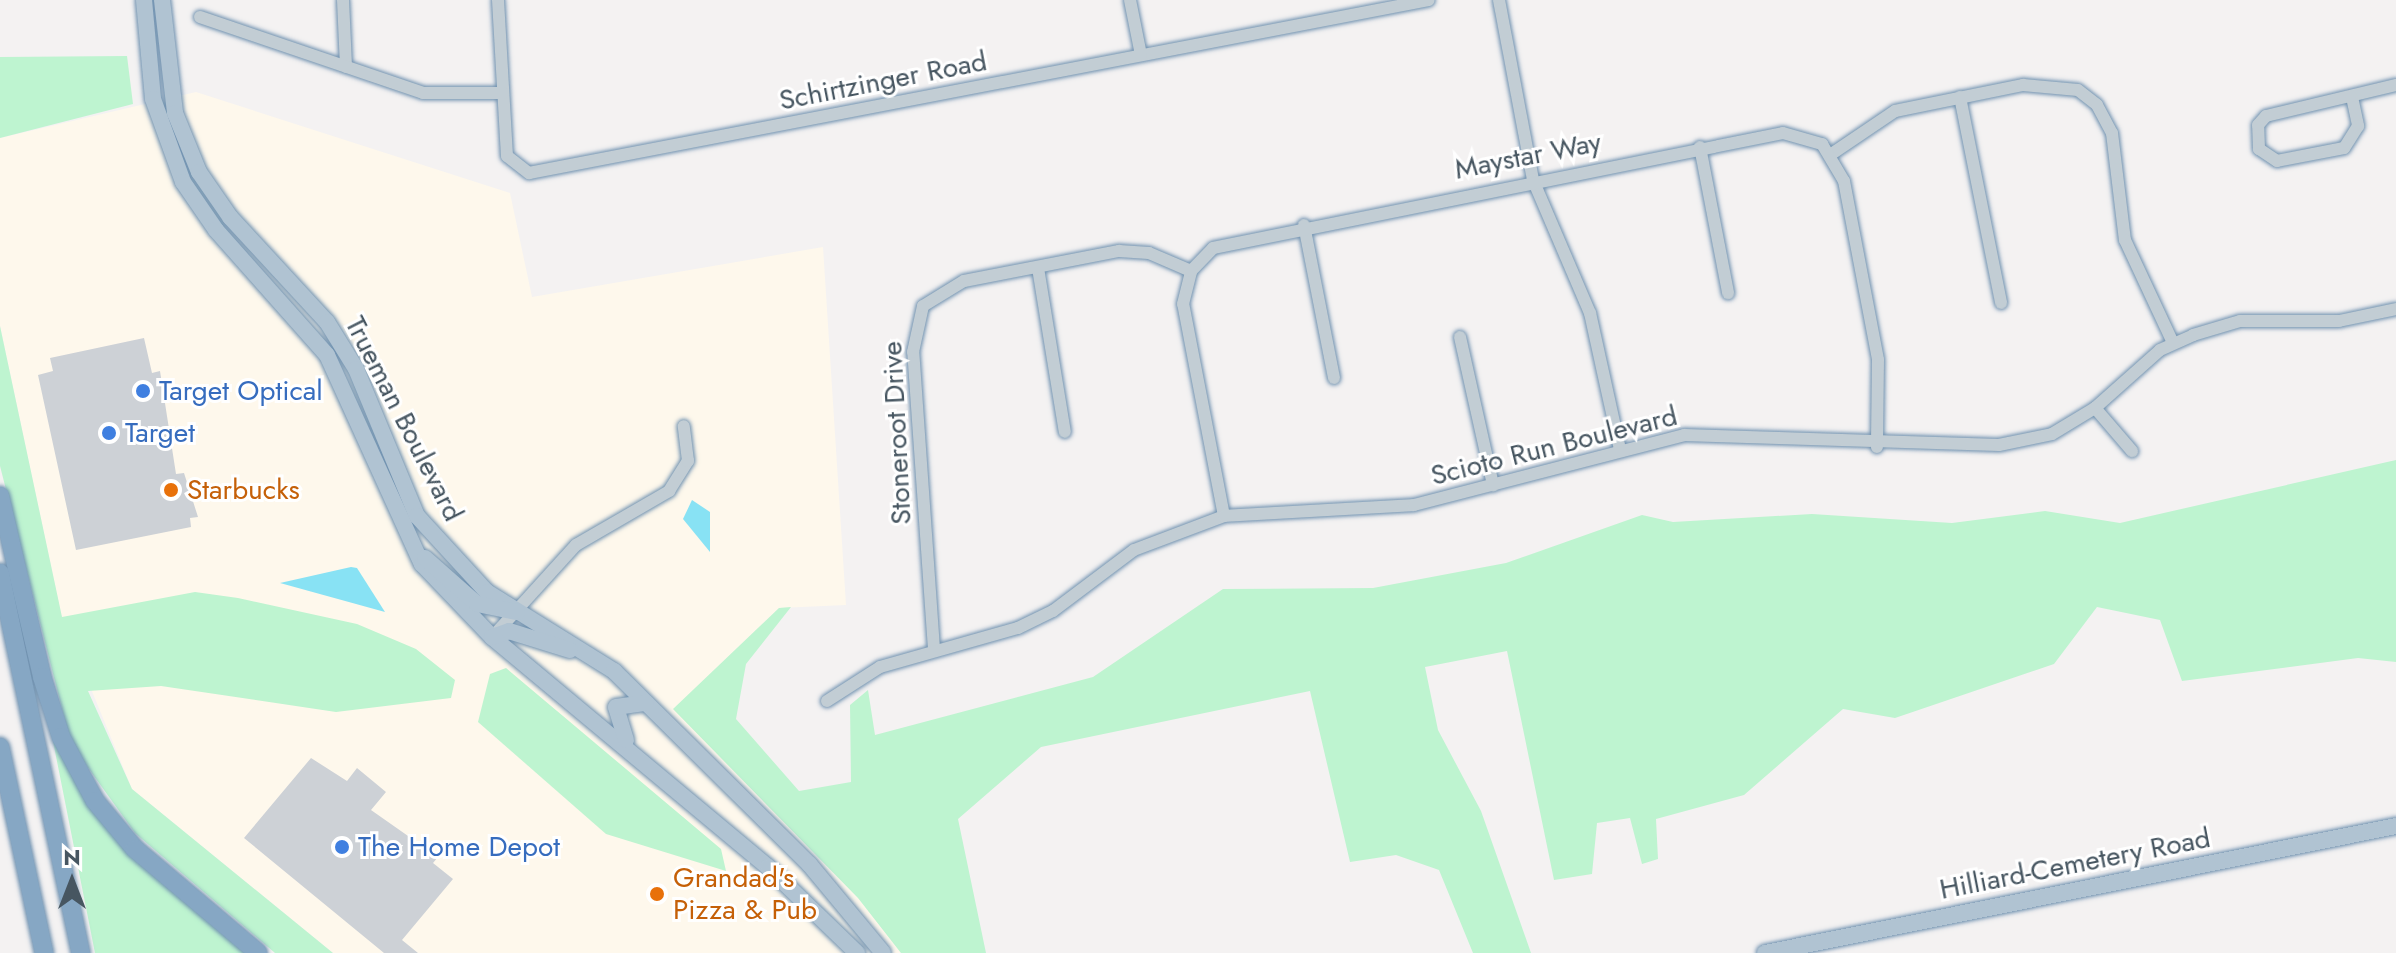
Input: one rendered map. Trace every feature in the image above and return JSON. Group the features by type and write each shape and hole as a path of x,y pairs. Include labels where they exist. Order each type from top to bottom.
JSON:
{"highway":[{"path":"0,496 42,677 61,737 95,801 135,849 258,953"},
{"path":"0,573 81,953"},
{"path":"0,747 44,953"}],"main road":[{"name":"Trueman Boulevard","path":"144,0 153,99 183,182 216,230 327,355 414,551 492,637 824,916 857,953"},
{"name":"Trueman Boulevard","path":"162,0 175,113 199,172 230,217 327,322 356,369 417,516 470,577 517,612 589,654 646,703 854,914 883,953"},
{"path":"414,551 477,604 517,612"},
{"path":"492,637 509,631 589,654"},
{"path":"645,763 613,718 624,701 646,703"},
{"name":"Hilliard-Cemetery Road","path":"1765,953 2396,826"},
{"path":"824,916 854,914"}],"street":[{"path":"343,0 346,67"},
{"name":"Schirtzinger Road","path":"498,0 508,161 529,173 1429,0"},
{"path":"1130,0 1141,55"},
{"path":"1499,0 1533,180 1590,313 1620,449"},
{"path":"200,17 439,96 503,93"},
{"path":"1877,447 1874,335 1833,153 1895,111 1960,97 2050,84 2078,90 2097,105 2112,133 2125,240 2173,343"},
{"path":"2352,97 2358,126 2352,142 2288,160 2267,157 2256,137 2266,116 2396,85"},
{"path":"1960,97 2001,303"},
{"name":"Maystar Way","path":"1191,271 1224,241 1700,147 1783,133 1809,137 1833,153"},
{"path":"1700,147 1728,293"},
{"path":"1304,225 1334,378"},
{"name":"Stoneroot Drive","path":"934,649 916,321 949,286 1134,250 1191,271"},
{"path":"1038,268 1065,432"},
{"path":"1191,271 1185,320 1224,516"},
{"name":"Scioto Run Boulevard","path":"827,701 880,667 934,649 1018,628 1053,611 1134,550 1224,516 1414,505 1620,449 1684,435 1756,433 1877,447 1999,445 2052,434 2095,408 2173,343 2240,321 2339,321 2396,309"},
{"path":"1460,337 1493,485"},
{"path":"2095,408 2132,451"},
{"path":"492,637 576,545 669,491 688,461 684,426"}],"shaded area":[{"path":"196,92 510,193 532,297 823,247 846,605 779,608 674,709 858,898 901,953 333,953 132,789 62,618 0,326 0,138"}],"green space":[{"path":"127,56 133,104 0,138 0,57"},
{"path":"0,326 62,617 195,592 238,598 357,624 416,649 455,680 451,698 336,712 161,686 88,691 132,789 333,953 275,953 135,833 71,744 0,466"},
{"path":"2396,460 2396,662 2358,658 2182,681 2160,620 2097,607 2054,664 1895,718 1843,709 1744,795 1656,819 1658,859 1642,864 1630,818 1597,823 1592,874 1554,880 1507,651 1425,667 1438,730 1481,811 1531,953 1473,953 1439,870 1396,855 1350,862 1310,691 1041,747 958,819 986,953 901,953 858,898 673,709 779,608 791,607 746,664 736,719 799,791 851,782 850,705 868,690 875,735 1093,677 1223,589 1373,588 1506,563 1642,515 1673,522 1812,514 1952,523 2045,511 2120,523"},
{"path":"506,668 721,849 726,871 606,834 478,722 490,674"},
{"path":"49,721 97,810 251,953 95,953"}],"water":[{"path":"692,500 710,512 710,552 683,519"},
{"path":"351,567 357,568 385,612 280,583"}],"building":[{"name":"Target","path":"144,338 152,373 160,371 176,474 184,473 198,517 190,518 191,527 76,550 38,375 53,371 50,358"},
{"name":"The Home Depot","path":"311,758 347,781 357,768 386,792 371,810 438,857 433,863 453,879 402,940 418,953 384,953 244,838"}],"place":[{"name":"Target Optical","path":"143,391"},
{"name":"Target","path":"109,433"},
{"name":"Starbucks","path":"171,490"},
{"name":"The Home Depot","path":"342,847"},
{"name":"Grandad's Pizza & Pub","path":"657,894"}]}
